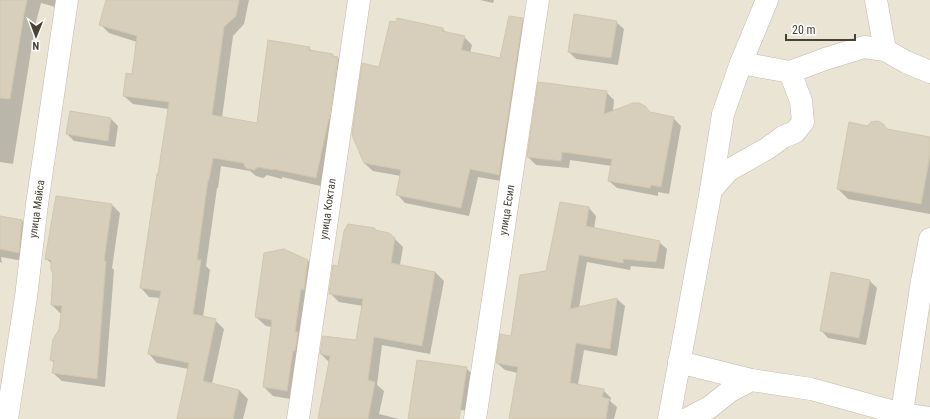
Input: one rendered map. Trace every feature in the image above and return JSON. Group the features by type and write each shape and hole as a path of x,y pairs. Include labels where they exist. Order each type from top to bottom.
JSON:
{"street":[{"name":"улица Майса","path":"8,419 26,297 37,204 67,0"},
{"name":"улица Коктал","path":"298,419 359,0"},
{"name":"улица Есил","path":"476,419 538,0"},
{"path":"669,419 711,190 723,114 766,0"},
{"path":"876,0 885,50"},
{"path":"741,63 790,72 864,47 885,50 906,62 930,72"},
{"path":"711,190 730,170 768,148 783,137 795,132 802,122 801,101 790,72"},
{"path":"901,416 930,239"},
{"path":"679,362 751,380 811,389 901,416 930,418"},
{"path":"687,419 710,407 730,391 751,380"}],"shaded area":[{"path":"0,0 930,0 930,419 0,419"}],"building":[{"path":"0,0 27,0 10,99 0,98"},
{"path":"106,0 239,0 236,16 224,27 212,115 257,123 268,40 310,47 309,50 333,54 333,56 338,57 330,113 316,178 258,167 254,170 246,168 243,163 213,158 208,180 197,260 201,260 193,314 216,319 203,381 239,390 233,419 177,419 189,363 148,354 161,291 140,288 169,102 123,96 126,73 132,74 137,36 99,25"},
{"path":"574,14 617,21 611,58 568,52"},
{"path":"509,16 523,18 499,175 470,169 461,208 396,195 401,170 364,163 352,135 362,63 379,67 390,21 396,22 397,18 443,28 442,31 465,36 461,50 500,58"},
{"path":"538,82 607,91 604,114 633,103 639,103 645,106 650,112 674,117 661,187 651,185 650,188 608,181 612,159 562,152 561,161 527,157"},
{"path":"70,111 111,118 108,141 66,134"},
{"path":"878,121 887,129 930,137 930,155 921,204 837,189 849,122 867,126 871,122"},
{"path":"56,196 112,204 104,261 106,261 97,379 52,373 54,361 50,360 53,339 59,330 62,306 51,305 53,273 51,270 51,260 45,259"},
{"path":"560,202 589,207 586,226 660,241 656,262 623,259 623,263 579,255 570,309 617,298 610,349 576,343 570,383 604,389 602,397 609,399 606,419 509,419 518,367 496,363 500,334 511,336 520,275 546,271"},
{"path":"0,216 22,220 19,253 0,249"},
{"path":"348,224 375,228 375,230 389,233 395,238 391,263 435,272 422,346 374,337 368,380 375,382 368,419 318,419 330,356 320,354 323,336 356,340 363,299 329,294 333,265 338,266 344,231"},
{"path":"284,249 308,260 304,290 301,289 295,332 298,332 295,351 293,351 287,391 263,387 272,320 255,317 264,253"},
{"path":"831,272 870,280 859,338 820,331"},
{"path":"417,360 467,367 459,419 408,419"}]}
